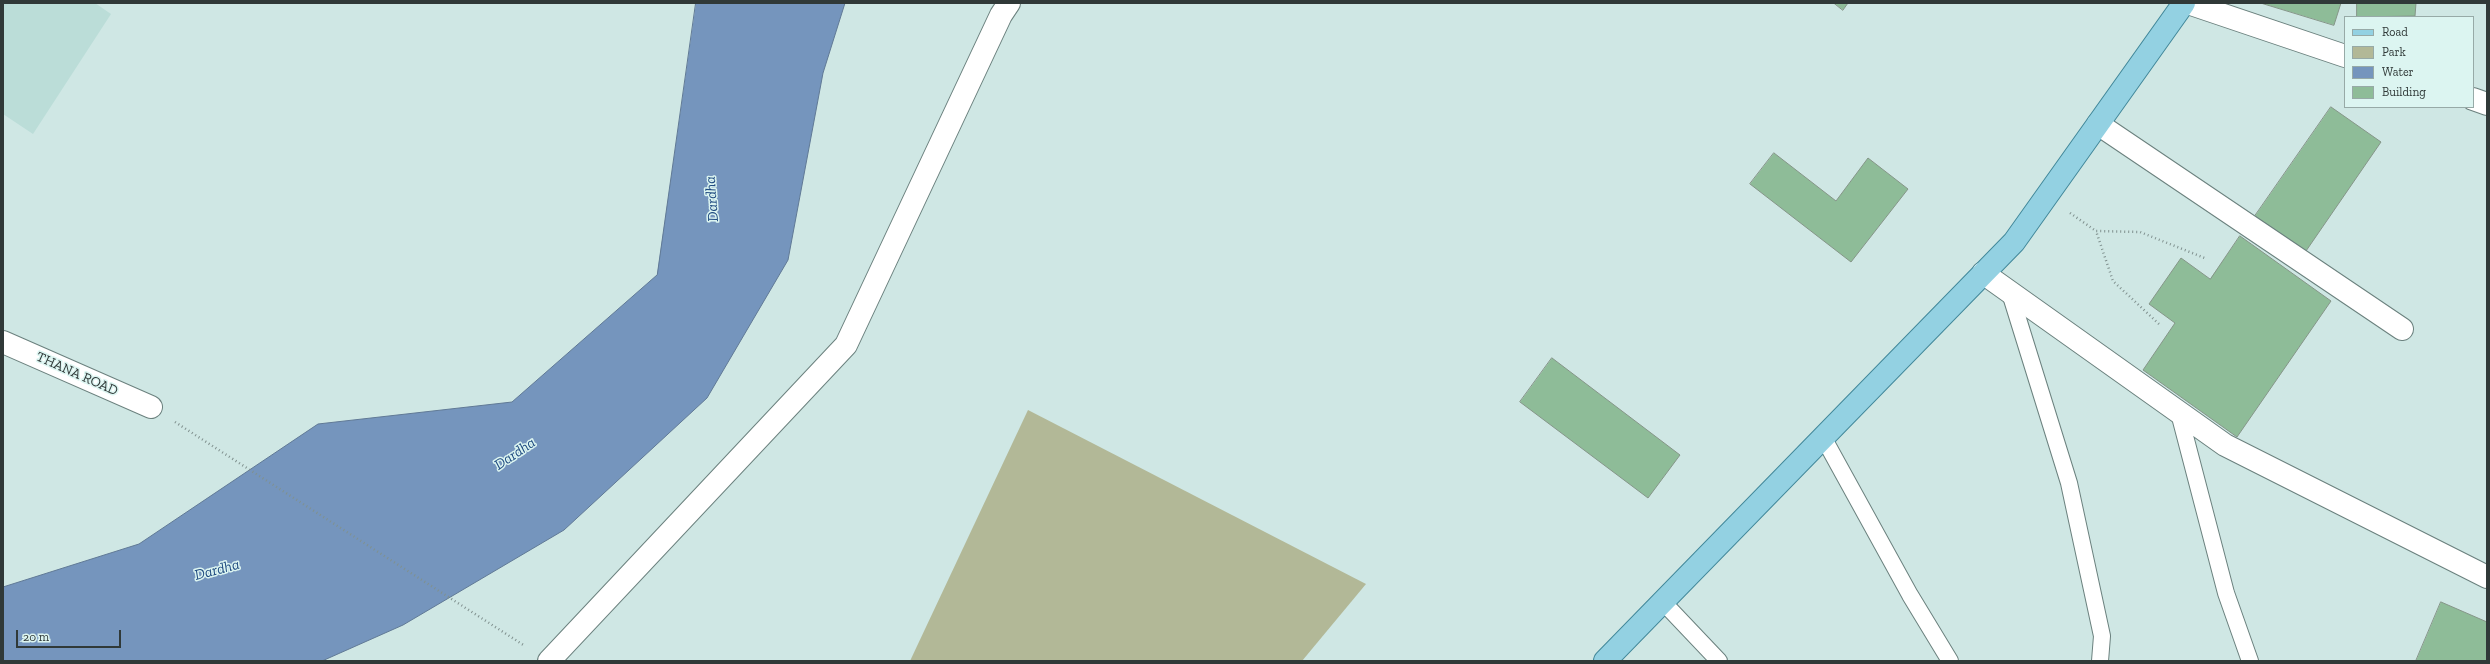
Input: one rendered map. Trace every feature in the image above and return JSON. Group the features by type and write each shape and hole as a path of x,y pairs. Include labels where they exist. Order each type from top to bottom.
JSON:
{"main road":[{"path":"1605,661 2014,242 2184,3"}],"street":[{"path":"549,661 846,345 1001,15 1009,3"},
{"path":"2188,3 2344,56"},
{"path":"2474,99 2487,104"},
{"path":"2098,124 2402,329"},
{"path":"1983,273 2225,445 2487,577"},
{"name":"THANA ROAD","path":"3,342 152,407"}],"lane":[{"path":"2010,293 2070,483 2102,636 2100,661"},
{"path":"2180,412 2226,593 2250,661"},
{"path":"1823,437 1910,595 1950,661"},
{"path":"1663,602 1719,661"}],"path":[{"path":"2159,324 2113,281 2096,231 2140,232 2207,260"},
{"path":"152,407 549,661"}],"shaded area":[{"path":"3,3 95,3 111,14 33,134 3,114"}],"green space":[{"path":"1028,410 1366,584 1302,661 910,661"}],"water":[{"name":"Dardha","path":"696,3 845,3 823,73 788,260 707,398 564,530 403,625 322,661 3,661 3,587 139,544 318,424 512,402 657,275"}],"building":[{"path":"1834,3 1848,3 1843,10"},
{"path":"2261,3 2341,3 2334,25"},
{"path":"2357,3 2416,3 2415,16 2357,16"},
{"path":"2331,107 2381,142 2306,251 2255,216"},
{"path":"1774,153 1836,201 1868,158 1908,189 1851,262 1750,184"},
{"path":"2240,236 2331,301 2237,437 2143,370 2175,323 2149,304 2181,258 2210,279"},
{"path":"1552,358 1680,455 1648,498 1520,402"},
{"path":"2441,602 2487,622 2487,661 2416,661"}]}
